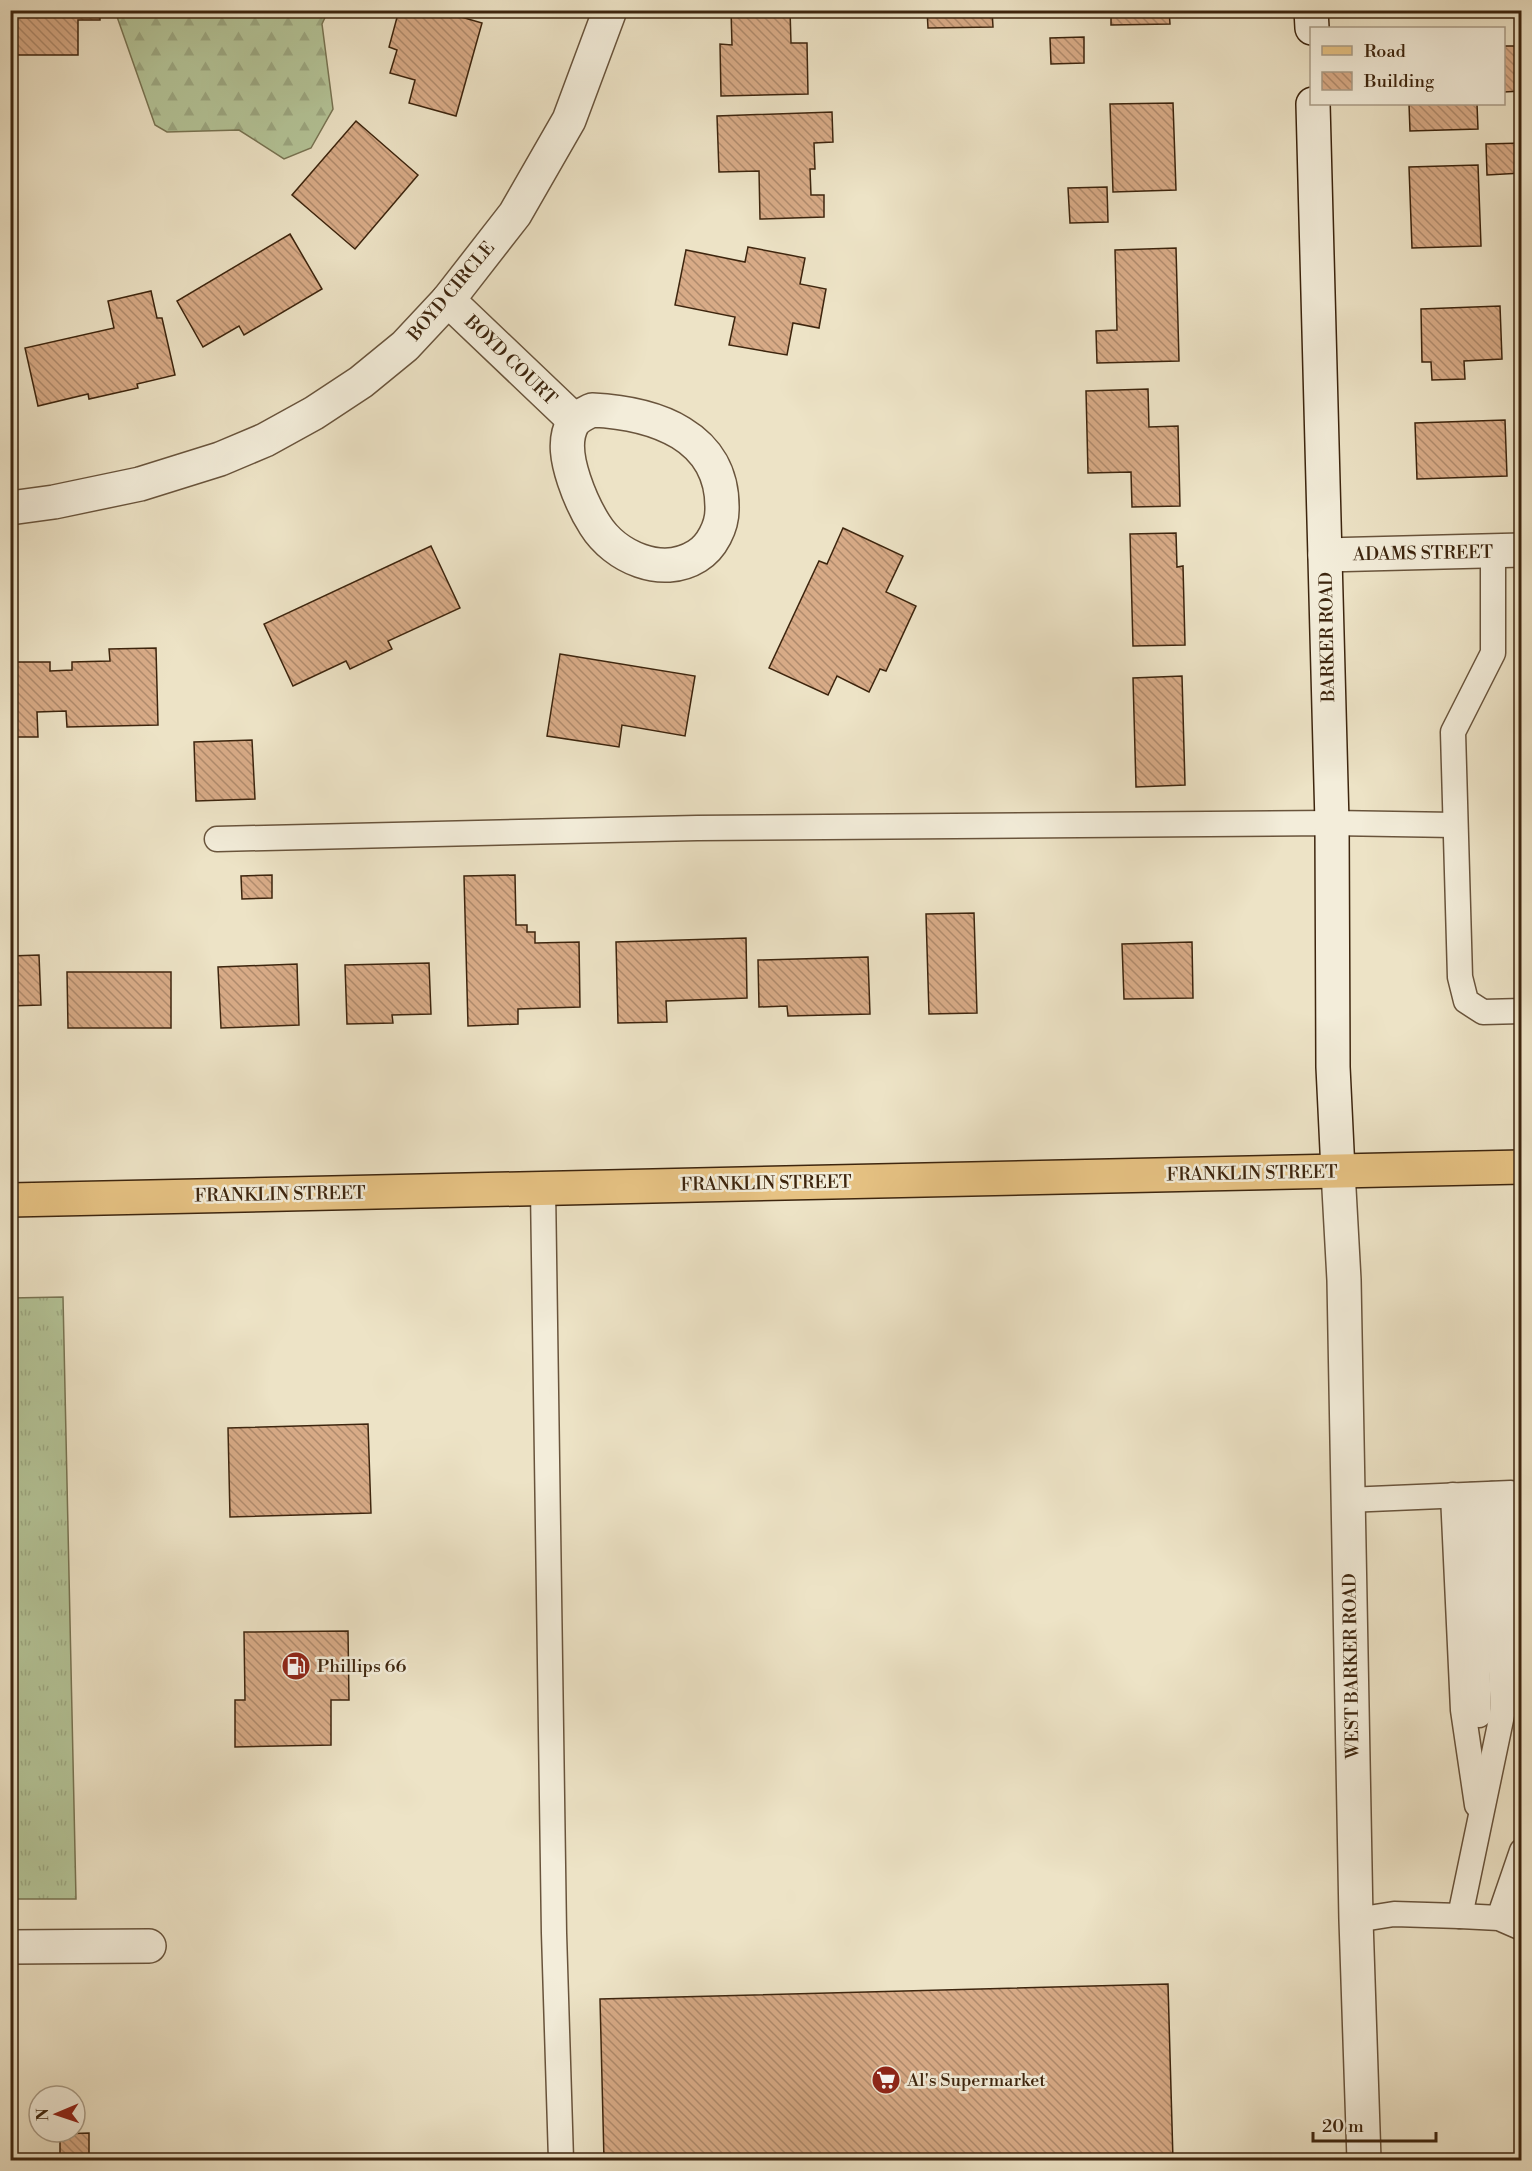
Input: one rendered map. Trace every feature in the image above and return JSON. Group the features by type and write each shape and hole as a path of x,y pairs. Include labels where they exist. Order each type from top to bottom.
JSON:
{"main road":[{"name":"FRANKLIN STREET","path":"10,1200 1521,1167"}],"street":[{"name":"BOYD CIRCLE","path":"10,508 54,502 140,484 220,459 265,440 314,413 361,382 405,346 448,300 515,214 569,120 610,10"},
{"path":"1311,10 1312,27"},
{"name":"BARKER ROAD","path":"1313,105 1332,823 1332,1067 1338,1171"},
{"name":"BOYD COURT","path":"448,300 574,420"},
{"path":"592,410 622,412 662,423 681,432 702,449 717,470 723,492 722,517 714,539 698,556 673,565 646,564 621,552 596,527 580,496 569,465 567,437 574,420 592,410"},
{"name":"ADAMS STREET","path":"1325,555 1507,551"},
{"name":"WEST BARKER ROAD","path":"1338,1171 1344,1280 1356,1920 1364,2160"},
{"path":"10,1947 149,1946"}],"lane":[{"path":"1507,551 1493,653 1453,732 1455,825 1460,976 1466,1001 1483,1012 1521,1011"},
{"path":"218,839 697,828 1332,823 1455,825"},
{"path":"543,1188 554,1933 561,2160"},
{"path":"1347,1500 1511,1493 1521,1706"},
{"path":"1460,1916 1503,1710 1472,1495"},
{"path":"1472,1495 1463,1710 1479,1820"},
{"path":"1479,1820 1521,1712"},
{"path":"1500,1918 1521,1851"},
{"path":"1356,1920 1394,1914 1460,1916 1500,1918 1521,1928"}],"green space":[{"path":"115,11 328,11 322,24 333,109 311,148 284,159 239,130 167,132 155,125"},
{"path":"63,1297 76,1899 11,1899 11,1298"}],"building":[{"path":"10,10 100,10 100,20 78,20 78,55 10,55"},
{"path":"399,10 462,10 461,17 482,23 456,116 409,103 415,80 390,73 397,50 389,47"},
{"path":"731,10 790,10 791,43 807,43 808,94 721,96 720,44 732,45"},
{"path":"927,10 992,10 993,27 928,28"},
{"path":"1111,10 1169,10 1170,24 1111,25"},
{"path":"1084,37 1084,63 1051,64 1050,38"},
{"path":"1505,46 1522,46 1522,91 1505,92"},
{"path":"1173,103 1176,190 1113,192 1110,104"},
{"path":"1409,105 1477,105 1478,129 1410,131"},
{"path":"832,112 833,142 814,143 815,169 810,169 811,195 824,195 824,217 760,219 759,171 719,172 717,116"},
{"path":"356,121 418,175 355,249 292,195"},
{"path":"1522,143 1522,173 1487,175 1486,144"},
{"path":"1478,165 1481,246 1412,248 1409,167"},
{"path":"1107,187 1108,222 1070,223 1068,188"},
{"path":"290,234 322,289 244,335 239,326 203,347 177,301"},
{"path":"748,247 805,258 800,284 826,289 819,328 793,323 787,355 729,345 735,317 675,305 686,250 745,262"},
{"path":"1176,248 1179,361 1097,363 1096,331 1117,330 1115,250"},
{"path":"151,291 157,318 162,318 175,375 137,384 138,388 89,399 88,394 38,406 25,348 114,328 108,301"},
{"path":"1500,306 1502,359 1464,361 1465,379 1432,380 1431,362 1422,362 1421,309"},
{"path":"1148,389 1149,427 1178,426 1180,506 1132,507 1131,472 1088,473 1086,391"},
{"path":"1505,420 1507,476 1417,479 1415,423"},
{"path":"843,528 903,556 886,592 916,606 886,671 880,669 869,692 837,676 828,695 769,668 819,561 827,564"},
{"path":"1176,533 1177,567 1183,566 1185,645 1133,646 1130,534"},
{"path":"431,546 460,608 388,641 392,649 350,669 346,661 293,686 264,624"},
{"path":"156,648 158,725 67,727 66,711 37,712 38,737 10,737 10,662 50,662 50,671 72,670 72,662 110,661 109,649"},
{"path":"560,654 695,676 685,736 622,725 619,747 547,736"},
{"path":"1182,676 1185,785 1136,787 1133,678"},
{"path":"252,740 255,799 196,801 194,742"},
{"path":"272,875 272,898 242,899 241,876"},
{"path":"515,875 516,925 527,925 527,932 535,932 535,943 579,942 580,1007 518,1009 518,1024 468,1026 464,876"},
{"path":"974,913 977,1013 929,1014 926,914"},
{"path":"746,938 747,998 666,1001 667,1022 618,1023 616,942"},
{"path":"1192,942 1193,998 1124,999 1122,944"},
{"path":"39,955 41,1005 10,1006 10,956"},
{"path":"868,957 870,1014 788,1016 787,1006 759,1007 758,960"},
{"path":"429,963 431,1014 392,1015 393,1023 347,1024 345,965"},
{"path":"297,964 299,1025 221,1028 218,967"},
{"path":"67,972 171,972 171,1028 68,1028"},
{"path":"1520,1377 1522,1377 1522,1546 1521,1542"},
{"path":"368,1424 371,1513 230,1517 228,1428"},
{"name":"Phillips 66","path":"348,1631 349,1700 331,1700 331,1745 235,1747 235,1700 245,1700 244,1632"},
{"name":"Al's Supermarket","path":"1168,1984 1173,2160 604,2160 600,1999"},
{"path":"87,2133 89,2133 89,2157 60,2157 60,2144 87,2144"}],"place":[{"name":"Phillips 66","path":"296,1666"},
{"name":"Al's Supermarket","path":"886,2080"}]}
